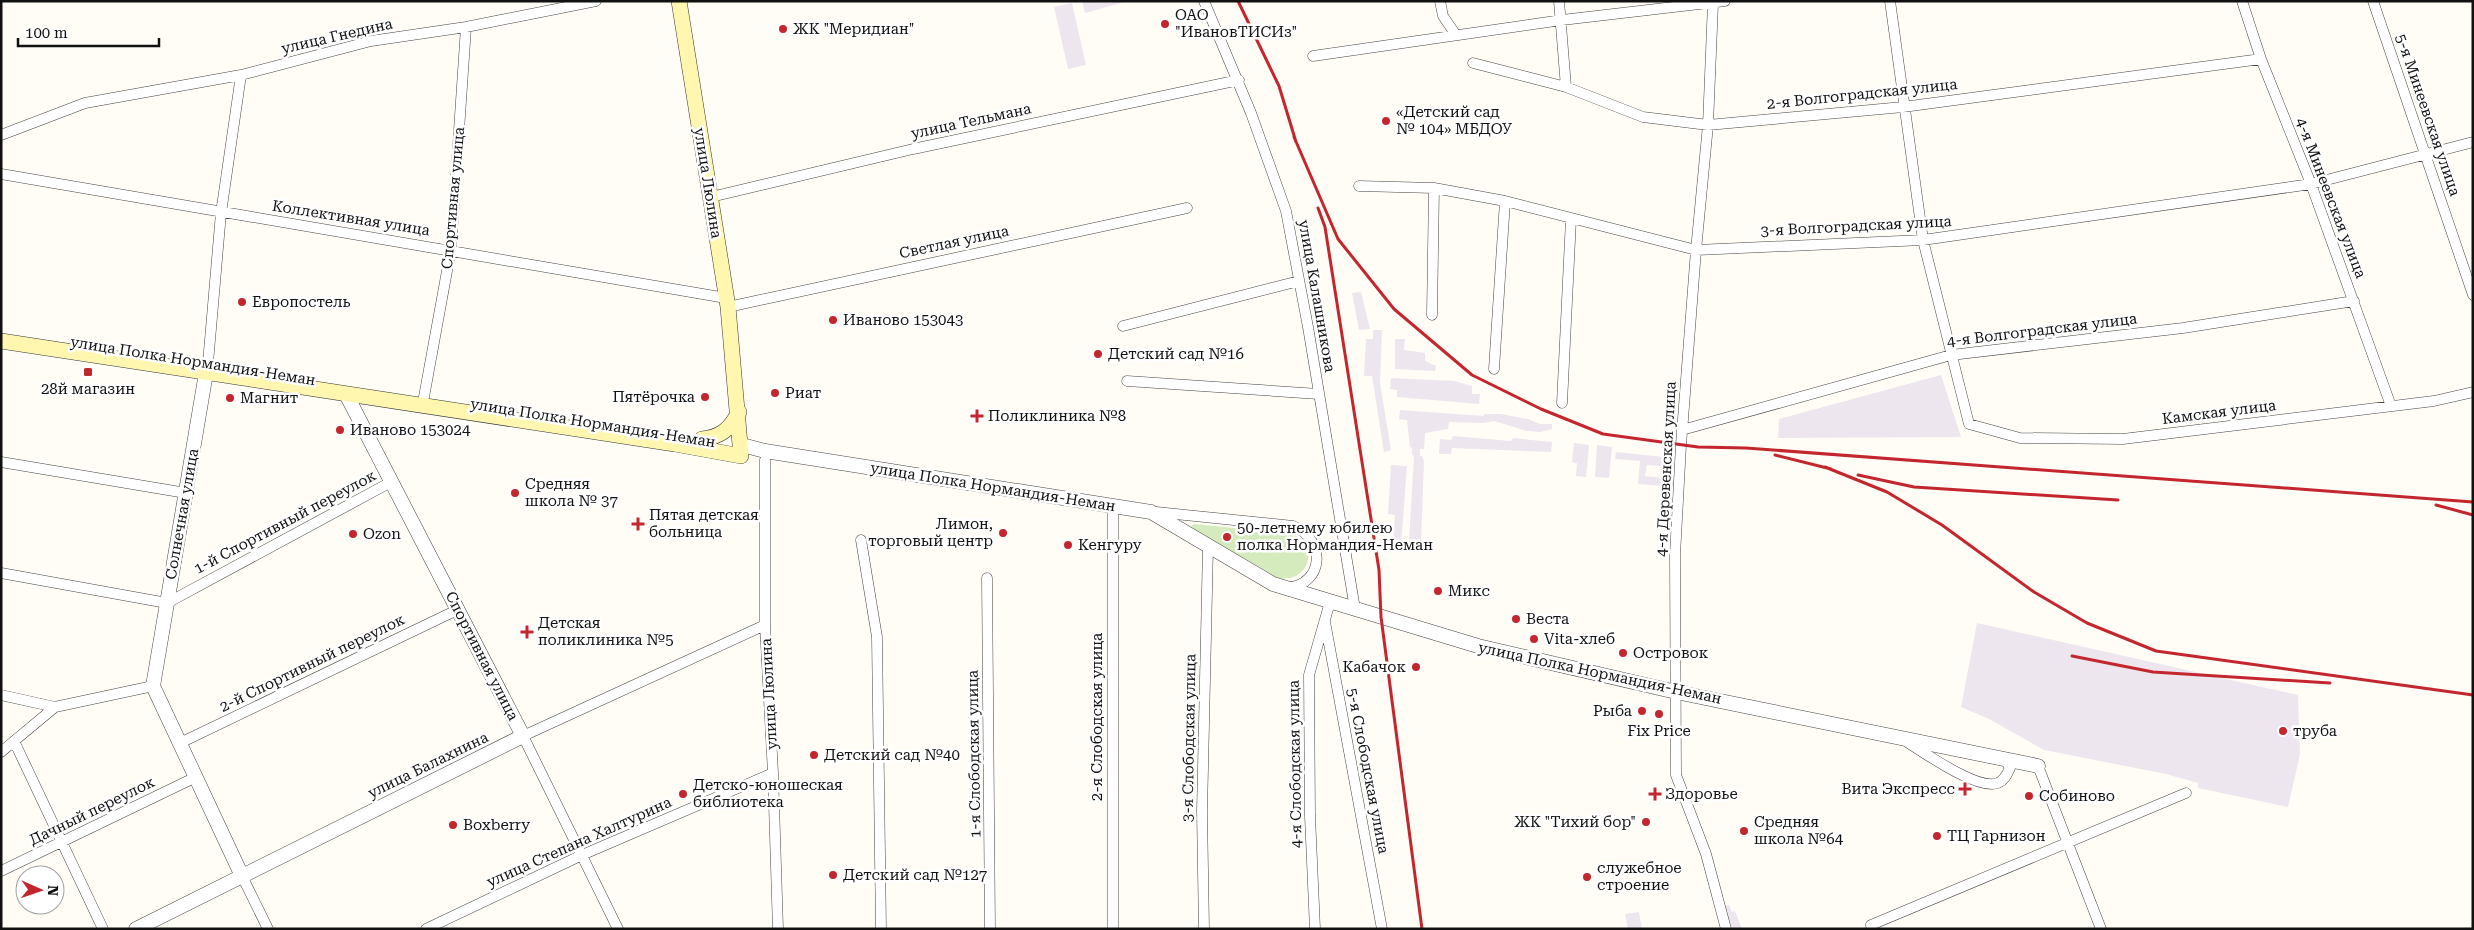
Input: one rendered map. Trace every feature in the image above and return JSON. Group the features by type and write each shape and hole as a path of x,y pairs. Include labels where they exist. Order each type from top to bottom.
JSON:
{"main road":[{"name":"улица Люлина","path":"679,1 727,302 745,451"},
{"name":"улица Полка Нормандия-Неман","path":"1,332 207,368 745,451"},
{"name":"улица Полка Нормандия-Неман","path":"1,342 207,368"},
{"name":"улица Люлина","path":"735,366 739,374 745,451"},
{"name":"улица Полка Нормандия-Неман","path":"346,389 424,397 702,439 745,451"},
{"path":"702,439 721,435 729,428 739,412"}],"street":[{"name":"улица Гнедина","path":"1,135 85,103 241,75 371,41 466,27 596,1"},
{"name":"улица Калашникова","path":"1204,1 1238,80 1286,211 1355,609"},
{"path":"1440,1 1443,16 1456,36"},
{"path":"1559,1 1566,87"},
{"path":"1313,56 1562,20 1726,1"},
{"path":"1890,1 1903,107 1923,240 1951,355"},
{"name":"4-я Минеевская улица","path":"2242,1 2261,59 2311,184 2391,406"},
{"name":"5-я Минеевская улица","path":"2373,1 2473,295"},
{"name":"4-я Деревенская улица","path":"1713,3 1708,125 1682,430 1675,555 1676,775 1706,854 1726,929"},
{"name":"Спортивная улица","path":"424,397 451,250 466,27"},
{"name":"2-я Волгоградская улица","path":"1473,63 1566,87 1643,117 1708,125 1903,107 2261,59"},
{"name":"Солнечная улица","path":"153,686 207,368 221,213 241,75"},
{"name":"улица Тельмана","path":"711,196 913,149 1238,80"},
{"name":"3-я Волгоградская улица","path":"1359,186 1434,188 1506,201 1696,250 1923,240 2311,184 2473,142"},
{"name":"Коллективная улица","path":"1,174 221,213 451,250 727,302"},
{"path":"1432,315 1434,188"},
{"path":"1494,369 1506,201"},
{"name":"Светлая улица","path":"727,302 1187,208"},
{"path":"1562,403 1571,219"},
{"path":"1122,326 1299,281"},
{"name":"4-я Волгоградская улица","path":"1682,430 1951,355 2183,328 2354,302"},
{"name":"Камская улица","path":"1951,355 1968,424 2020,438 2124,439 2434,402 2473,392"},
{"path":"1127,381 1319,394"},
{"name":"Спортивная улица","path":"346,389 391,482 523,736 618,929"},
{"name":"улица Полка Нормандия-Неман","path":"745,451 765,460 1113,510 1151,512 1208,547 1284,588 1478,646 1676,692 2038,766"},
{"name":"улица Полка Нормандия-Неман","path":"745,451 1113,510 1162,522 1180,529"},
{"name":"улица Люлина","path":"765,460 765,625 773,773 778,929"},
{"path":"1,462 186,494"},
{"name":"1-й Спортивный переулок","path":"168,603 391,482"},
{"name":"2-я Слободская улица","path":"1113,510 1113,929"},
{"path":"1151,512 1293,526 1302,530 1310,537 1315,546 1316,566 1304,583 1284,588"},
{"path":"862,540 878,637 881,929"},
{"name":"3-я Слободская улица","path":"1204,929 1202,812 1208,547"},
{"path":"1,573 168,603"},
{"name":"1-я Слободская улица","path":"987,578 990,929"},
{"name":"4-я Слободская улица","path":"1316,929 1310,816 1308,675 1330,602"},
{"name":"2-й Спортивный переулок","path":"180,743 457,610"},
{"name":"5-я Слободская улица","path":"1324,618 1382,929"},
{"name":"улица Балахнина","path":"136,929 523,736 765,625"},
{"path":"1,695 55,707 153,686 268,929"},
{"path":"1,752 55,707"},
{"path":"1896,736 1967,777 1985,783 1998,783 2006,777 2010,768 2006,759"},
{"path":"14,741 63,842 102,929"},
{"path":"2038,766 2101,929"},
{"name":"улица Степана Халтурина","path":"426,929 582,855 773,773"},
{"name":"Дачный переулок","path":"1,871 196,777"},
{"path":"1872,929 1871,925 2186,793"}],"shaded area":[{"path":"1082,1 1128,1 1085,13"},
{"path":"1072,3 1086,65 1068,69 1054,7"},
{"path":"1361,292 1370,329 1359,330 1352,293"},
{"path":"1373,330 1382,330 1380,383 1391,450 1384,452 1372,376 1364,376 1366,339 1373,339"},
{"path":"1395,339 1405,339 1404,350 1425,353 1425,361 1436,366 1435,371 1395,369"},
{"path":"1941,375 1961,437 1778,438 1779,419"},
{"path":"1391,378 1454,381 1472,386 1472,394 1480,394 1479,404 1397,397 1397,390 1390,389"},
{"path":"1400,410 1484,416 1484,414 1501,414 1528,419 1540,424 1552,424 1552,429 1540,432 1527,431 1494,421 1483,423 1449,422 1448,429 1425,433 1424,449 1420,449 1420,456 1422,456 1424,461 1421,543 1409,542 1414,456 1410,447 1407,420 1399,419"},
{"path":"1453,436 1511,441 1513,438 1552,442 1551,452 1452,448 1451,454 1439,454 1440,439 1451,440"},
{"path":"1574,443 1589,445 1586,477 1576,476 1577,463 1572,462"},
{"path":"1597,445 1612,447 1609,478 1595,477"},
{"path":"1616,452 1674,458 1674,467 1647,465 1645,476 1675,479 1674,487 1638,484 1640,461 1615,459"},
{"path":"1391,465 1407,466 1401,546 1393,546 1395,515 1388,514"},
{"path":"1977,623 2298,695 2300,754 2288,807 2198,788 2198,783 2166,774 2044,750 1989,719 1961,707"},
{"path":"1729,905 1732,912 1735,911 1742,929 1732,929 1724,906"},
{"path":"1639,912 1642,929 1628,929 1625,914"}],"green space":[{"path":"1194,524 1294,534 1302,541 1307,550 1306,566 1294,577 1274,577 1192,530 1191,526"}],"railway":[{"path":"1238,1 1279,86 1296,142"},
{"path":"1294,137 1338,239 1394,309 1472,375 1541,409 1603,434 1698,447 1746,448 2473,502"},
{"path":"1318,208 1325,227 1379,570 1381,617 1422,929"},
{"path":"1775,455 1831,469"},
{"path":"1825,467 1887,492 1942,525 2034,592 2087,623 2156,651 2473,695"},
{"path":"1858,475 1914,487 2118,500"},
{"path":"2436,505 2473,515"},
{"path":"2072,656 2153,672 2330,683"}],"place":[{"name":"ОАО \"ИвановТИСИз\"","path":"1165,24"},
{"name":"ЖК \"Меридиан\"","path":"783,29"},
{"name":"«Детский сад № 104» МБДОУ","path":"1386,121"},
{"name":"Европостель","path":"242,302"},
{"name":"Иваново 153043","path":"833,320"},
{"name":"Детский сад №16","path":"1098,354"},
{"name":"28й магазин","path":"88,372"},
{"name":"Риат","path":"775,393"},
{"name":"Пятёрочка","path":"705,397"},
{"name":"Магнит","path":"230,398"},
{"name":"Поликлиника №8","path":"977,416"},
{"name":"Иваново 153024","path":"340,430"},
{"name":"Средняя школа № 37","path":"515,493"},
{"name":"Пятая детская больница","path":"638,524"},
{"name":"Лимон, торговый центр","path":"1003,533"},
{"name":"Ozon","path":"353,534"},
{"name":"50-летнему юбилею полка Нормандия-Неман","path":"1227,537"},
{"name":"Кенгуру","path":"1068,545"},
{"name":"Микс","path":"1438,591"},
{"name":"Веста","path":"1516,619"},
{"name":"Детская поликлиника №5","path":"527,632"},
{"name":"Vita-хлеб","path":"1534,639"},
{"name":"Островок","path":"1623,653"},
{"name":"Кабачок","path":"1416,667"},
{"name":"Рыба","path":"1642,711"},
{"name":"Fix Price","path":"1659,714"},
{"name":"труба","path":"2283,731"},
{"name":"Детский сад №40","path":"814,755"},
{"name":"Вита Экспресс","path":"1965,789"},
{"name":"Детско-юношеская библиотека","path":"683,794"},
{"name":"Здоровье","path":"1655,794"},
{"name":"Собиново","path":"2029,796"},
{"name":"ЖК \"Тихий бор\"","path":"1646,822"},
{"name":"Boxberry","path":"453,825"},
{"name":"Средняя школа №64","path":"1744,831"},
{"name":"ТЦ Гарнизон","path":"1937,836"},
{"name":"Детский сад №127","path":"833,875"},
{"name":"служебное строение","path":"1587,877"}]}
